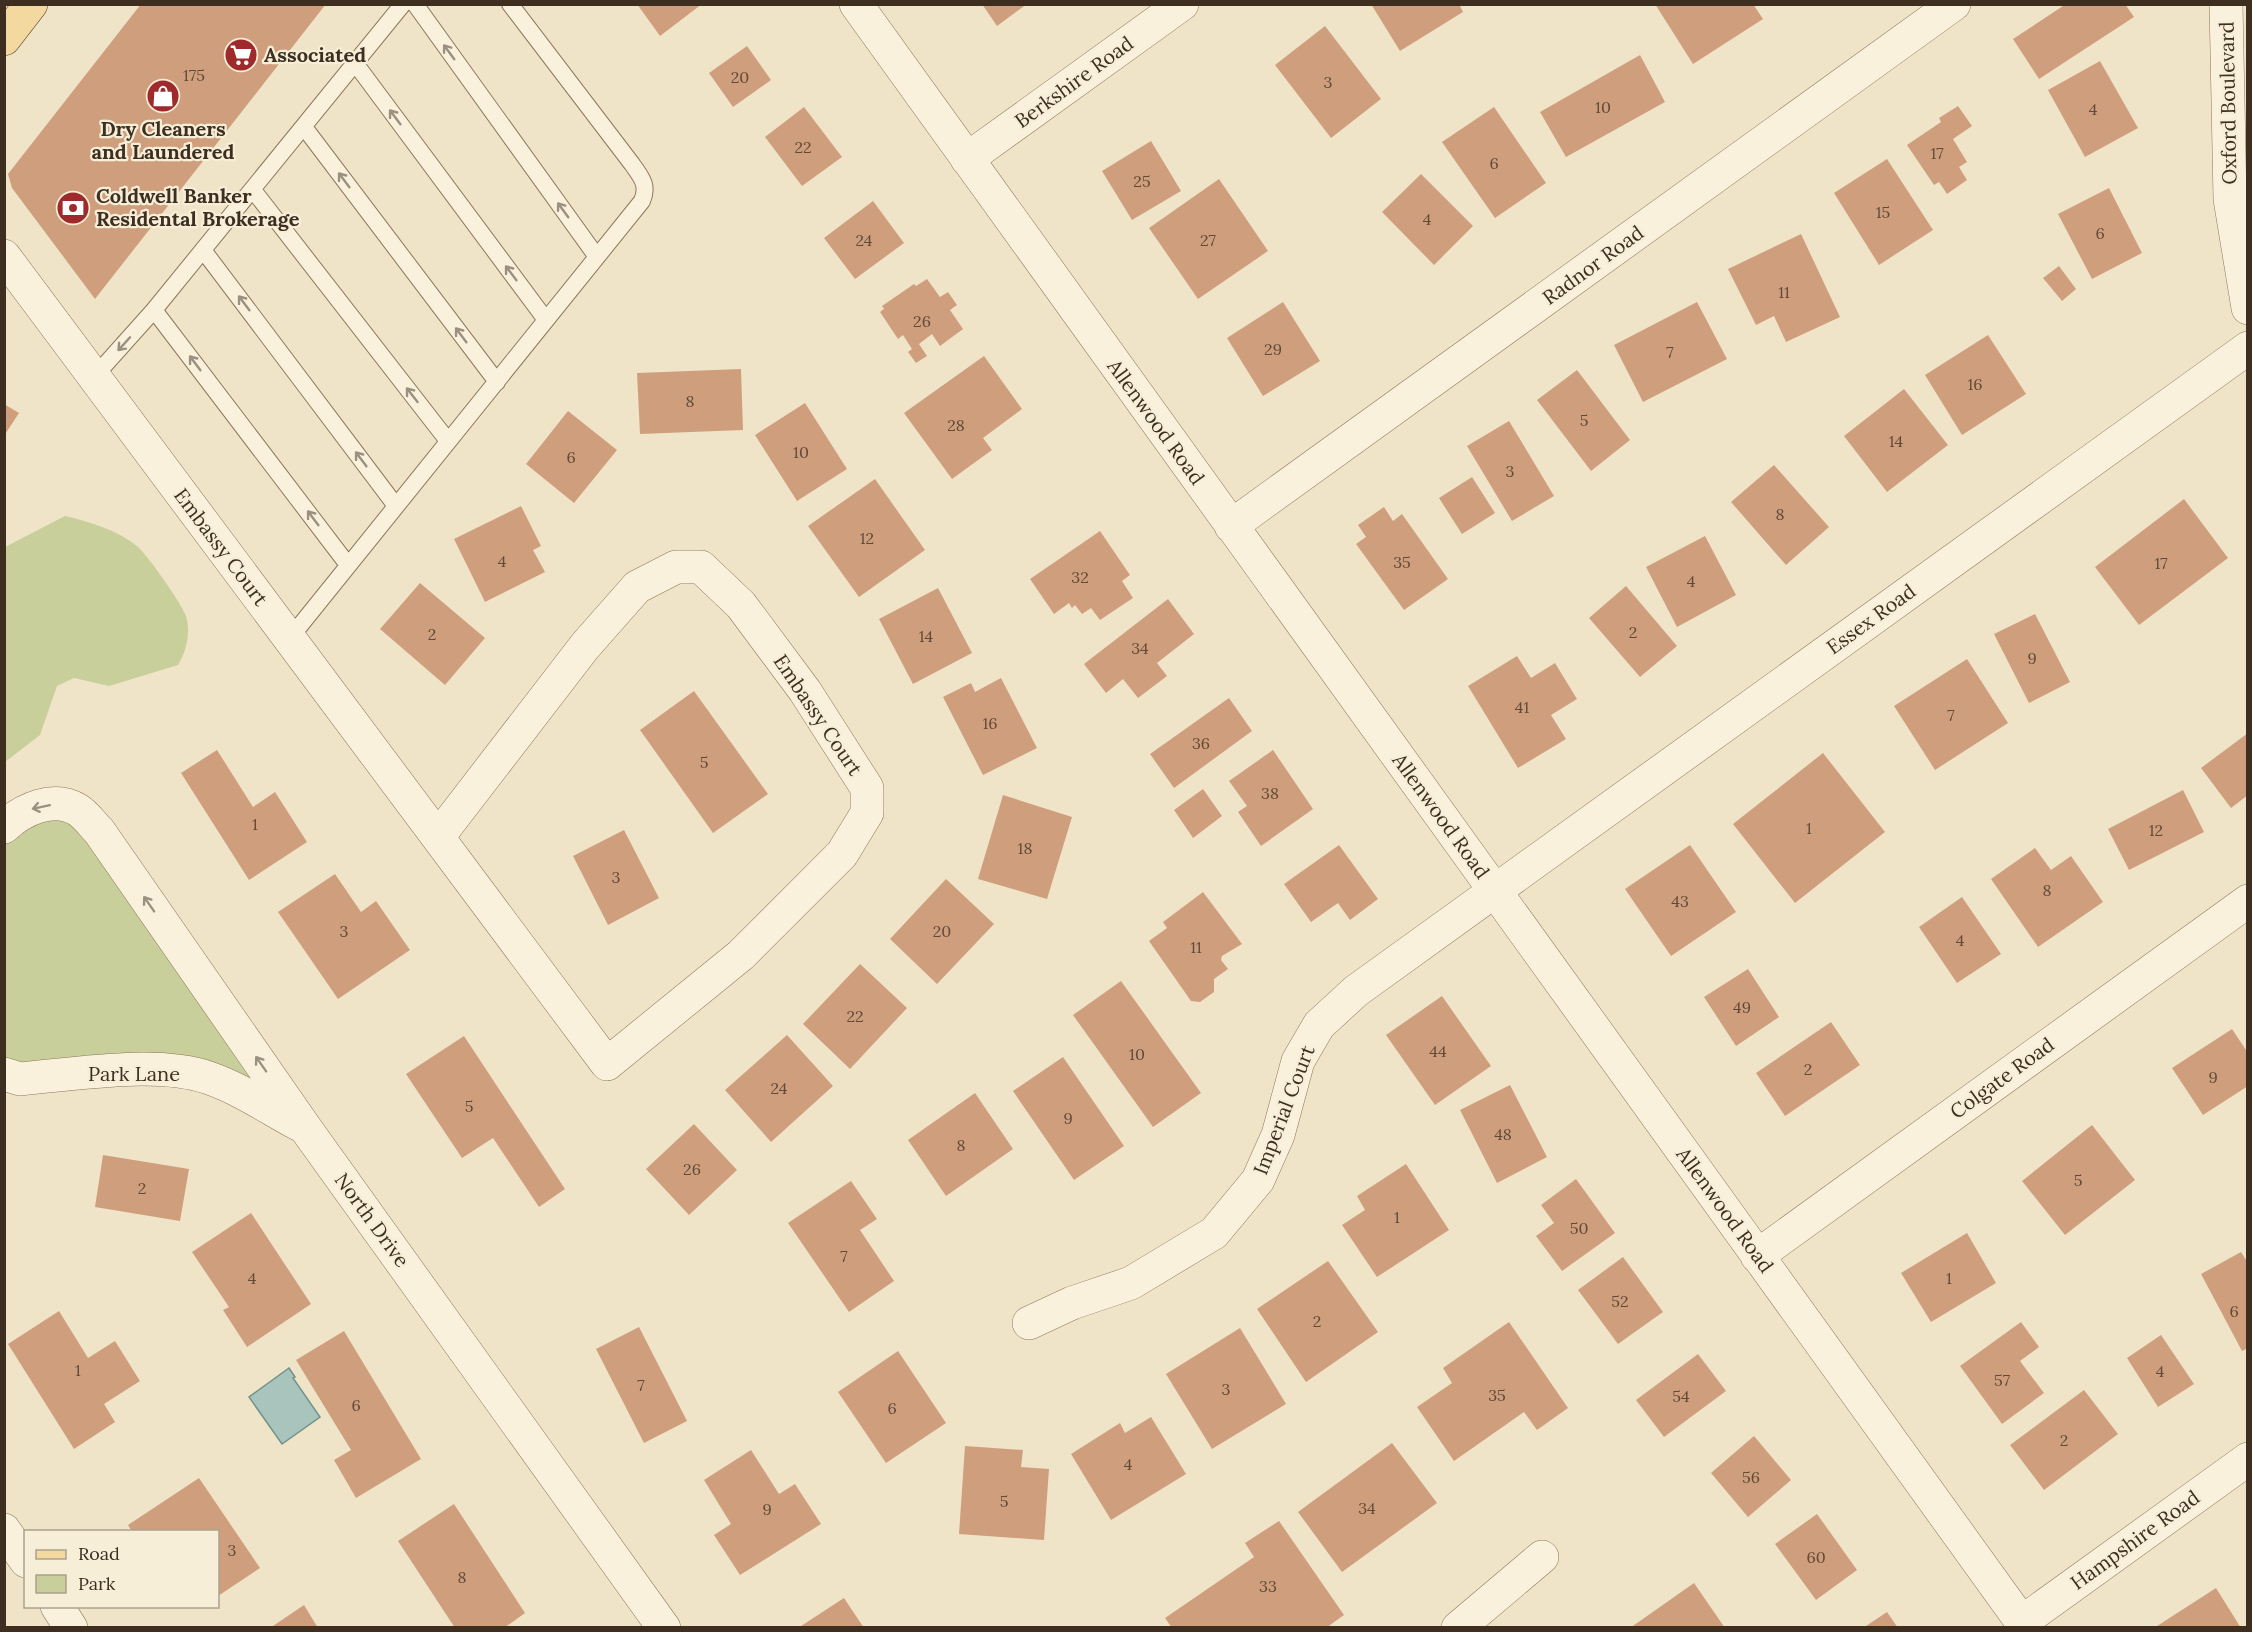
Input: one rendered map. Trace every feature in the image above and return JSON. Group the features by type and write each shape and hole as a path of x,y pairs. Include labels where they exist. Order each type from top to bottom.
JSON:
{"main road":[{"path":"4,39 31,4"}],"street":[{"name":"Allenwood Road","path":"856,4 2024,1625"},
{"name":"Berkshire Road","path":"967,159 1182,4"},
{"name":"Radnor Road","path":"1231,526 1954,4"},
{"name":"Oxford Boulevard","path":"2226,4 2230,199 2247,308"},
{"name":"Embassy Court","path":"4,256 607,1064 741,955 842,854 867,813 867,788 806,691 741,605 701,567 676,567 637,587 585,646 438,837"},
{"name":"Essex Road","path":"1495,890 2247,348"},
{"name":"North Drive","path":"4,827 22,813 39,806 59,804 81,812 99,831 306,1129 664,1628"},
{"name":"Imperial Court","path":"1029,1323 1072,1303 1131,1283 1214,1233 1258,1180 1278,1135 1298,1061 1318,1025 1356,991 1495,890"},
{"name":"Colgate Road","path":"1757,1256 2247,901"},
{"name":"Park Lane","path":"10,1082 125,1070 178,1072 208,1077 235,1088 306,1129"},
{"name":"Hampshire Road","path":"2024,1625 2247,1459"},
{"path":"4,1530 24,1558"},
{"path":"1458,1628 1542,1557"},
{"path":"58,1608 71,1628"}],"lane":[{"path":"94,377 154,310 403,4"},
{"path":"415,4 597,257"},
{"path":"290,638 642,201 646,191 644,182 510,4"},
{"path":"355,63 546,320"},
{"path":"304,127 496,382"},
{"path":"253,189 448,441"},
{"path":"203,250 396,506"},
{"path":"154,310 348,565"}],"green space":[{"path":"65,516 113,531 138,547 172,591 183,610 186,616 188,636 178,665 109,686 74,678 57,686 40,735 5,762 5,547"},
{"path":"59,804 306,1129 235,1088 21,1079 5,1093 5,827"}],"water":[{"path":"289,1368 295,1377 293,1378 320,1417 282,1444 249,1397"}],"building":[{"path":"141,4 326,4 95,299 12,188 8,174"},
{"path":"637,4 702,4 660,36"},
{"path":"982,4 1027,4 997,26"},
{"path":"1371,4 1459,4 1463,12 1400,51"},
{"path":"1655,4 1753,4 1763,19 1693,64"},
{"path":"2066,4 2125,4 2134,17 2039,79 2013,39"},
{"path":"1325,26 1381,99 1331,138 1275,65"},
{"path":"747,46 771,80 733,107 709,73"},
{"path":"1640,55 1665,102 1566,157 1540,112"},
{"path":"2100,61 2138,128 2085,157 2048,90"},
{"path":"1958,106 1972,126 1953,139 1967,162 1959,167 1967,180 1947,194 1939,182 1934,185 1907,145 1941,122 1939,118"},
{"path":"804,107 842,157 802,186 765,137"},
{"path":"1494,107 1546,183 1495,218 1442,142"},
{"path":"1151,141 1181,191 1132,220 1102,171"},
{"path":"1887,159 1933,230 1879,265 1834,193"},
{"path":"1421,174 1473,226 1434,265 1382,212"},
{"path":"1219,179 1268,251 1198,299 1149,228"},
{"path":"2109,188 2142,253 2092,279 2058,214"},
{"path":"873,201 904,243 855,279 824,238"},
{"path":"1801,234 1840,317 1786,342 1774,316 1756,325 1728,269"},
{"path":"2059,266 2076,289 2062,301 2043,278"},
{"path":"927,279 940,297 948,292 957,305 950,310 963,329 940,346 932,334 919,344 927,356 916,363 908,352 912,349 903,335 898,339 880,312 884,309 882,306 914,284 916,286"},
{"path":"1283,302 1320,361 1263,396 1227,338"},
{"path":"1697,302 1727,359 1643,402 1614,345"},
{"path":"1988,335 2026,394 1962,435 1925,375"},
{"path":"984,356 1022,409 983,438 992,450 952,479 904,413"},
{"path":"741,369 743,430 640,434 637,373"},
{"path":"1577,370 1630,440 1591,471 1537,400"},
{"path":"1904,389 1948,445 1887,492 1844,436"},
{"path":"805,403 847,469 797,501 755,435"},
{"path":"4,404 19,413 4,436"},
{"path":"568,411 617,450 574,503 526,464"},
{"path":"1509,421 1554,496 1512,521 1467,446"},
{"path":"1774,465 1829,527 1786,565 1731,502"},
{"path":"1472,477 1495,513 1462,534 1439,498"},
{"path":"875,479 925,550 859,597 808,526"},
{"path":"2184,499 2228,558 2139,625 2095,567"},
{"path":"521,506 541,546 533,550 545,572 485,602 454,539"},
{"path":"1384,507 1393,521 1402,514 1448,579 1404,610 1356,544 1366,537 1358,525"},
{"path":"1100,531 1130,575 1122,581 1133,598 1100,620 1091,608 1082,614 1075,605 1072,608 1069,603 1054,614 1030,579"},
{"path":"1705,536 1736,595 1677,627 1646,567"},
{"path":"420,583 485,638 445,685 380,629"},
{"path":"1626,586 1677,646 1640,677 1589,618"},
{"path":"938,588 972,653 913,684 879,619"},
{"path":"1168,599 1194,634 1157,663 1167,676 1138,698 1123,679 1106,693 1084,664"},
{"path":"2035,614 2070,682 2029,703 1994,634"},
{"path":"1517,656 1531,678 1555,663 1577,699 1551,715 1566,739 1518,768 1468,686"},
{"path":"1967,659 2008,723 1935,770 1894,706"},
{"path":"1001,678 1037,748 983,775 943,697 971,683 975,692"},
{"path":"694,691 768,794 713,833 640,730"},
{"path":"1229,698 1252,731 1174,788 1150,754"},
{"path":"2248,733 2248,795 2231,808 2201,768"},
{"path":"217,750 253,807 275,792 307,842 249,880 181,773"},
{"path":"1273,750 1313,809 1261,846 1238,812 1247,806 1229,781"},
{"path":"1823,753 1885,832 1795,903 1733,824"},
{"path":"1203,789 1222,816 1193,838 1174,810"},
{"path":"2183,790 2204,832 2129,870 2108,829"},
{"path":"1003,795 1072,817 1047,899 978,879"},
{"path":"624,830 659,898 608,925 573,856"},
{"path":"1339,845 1378,899 1350,920 1338,903 1311,922 1284,884"},
{"path":"1690,845 1736,912 1671,956 1625,889"},
{"path":"2035,848 2051,870 2071,856 2103,902 2038,947 1991,879"},
{"path":"335,874 361,912 376,901 410,950 338,999 278,912"},
{"path":"946,879 994,924 937,984 890,939"},
{"path":"1203,892 1242,944 1222,956 1221,960 1228,969 1214,979 1214,992 1200,1002 1191,1001 1149,941 1167,928 1163,922"},
{"path":"1962,897 2001,954 1957,983 1919,927"},
{"path":"860,964 907,1008 850,1069 803,1024"},
{"path":"1748,969 1779,1017 1736,1046 1704,997"},
{"path":"1121,981 1201,1093 1153,1127 1073,1015"},
{"path":"1442,996 1491,1066 1435,1105 1386,1035"},
{"path":"1831,1022 1860,1065 1785,1116 1756,1073"},
{"path":"2232,1029 2248,1053 2248,1086 2203,1115 2172,1068"},
{"path":"787,1035 833,1086 771,1142 725,1090"},
{"path":"464,1036 565,1189 539,1207 493,1138 462,1158 406,1074"},
{"path":"1063,1057 1124,1146 1074,1180 1013,1091"},
{"path":"1510,1085 1547,1157 1497,1183 1460,1110"},
{"path":"975,1093 1013,1149 946,1196 908,1140"},
{"path":"694,1124 737,1170 689,1215 646,1169"},
{"path":"2092,1125 2135,1180 2065,1235 2022,1181"},
{"path":"103,1155 189,1169 180,1221 95,1207"},
{"path":"1406,1164 1449,1230 1377,1277 1342,1225 1365,1210 1357,1196"},
{"path":"1576,1179 1615,1233 1562,1271 1536,1236 1554,1223 1541,1205"},
{"path":"851,1181 877,1219 860,1230 894,1281 849,1312 788,1223"},
{"path":"251,1213 311,1304 247,1347 223,1310 229,1307 192,1252"},
{"path":"1967,1233 1996,1283 1931,1322 1901,1273"},
{"path":"2241,1252 2248,1263 2248,1348 2242,1351 2201,1274"},
{"path":"1623,1257 1663,1312 1618,1344 1578,1290"},
{"path":"1328,1261 1378,1332 1306,1382 1257,1309"},
{"path":"59,1311 88,1358 115,1341 140,1381 104,1404 115,1422 74,1449 8,1344"},
{"path":"1509,1322 1568,1408 1537,1430 1524,1412 1454,1461 1417,1407 1452,1383 1443,1368"},
{"path":"2021,1322 2039,1347 2020,1361 2044,1393 2002,1424 1960,1366"},
{"path":"639,1327 687,1421 644,1443 596,1349"},
{"path":"1240,1328 1286,1404 1212,1449 1166,1374"},
{"path":"344,1331 421,1459 356,1498 334,1460 351,1450 296,1360"},
{"path":"2161,1335 2194,1384 2158,1407 2127,1358"},
{"path":"898,1351 946,1423 886,1463 838,1392"},
{"path":"1698,1354 1726,1391 1664,1437 1636,1400"},
{"path":"2084,1390 2118,1434 2044,1490 2010,1445"},
{"path":"1151,1417 1186,1474 1111,1520 1071,1454 1120,1423 1125,1433"},
{"path":"1754,1436 1791,1480 1748,1517 1711,1473"},
{"path":"1392,1443 1437,1503 1342,1572 1298,1512"},
{"path":"965,1446 1023,1450 1021,1467 1049,1469 1044,1540 959,1534"},
{"path":"751,1450 779,1494 795,1484 821,1524 740,1575 714,1535 731,1524 704,1480"},
{"path":"199,1478 260,1568 219,1595 219,1530 131,1530 128,1525"},
{"path":"454,1504 525,1613 504,1628 455,1628 398,1541"},
{"path":"1817,1514 1857,1570 1816,1600 1775,1544"},
{"path":"1279,1521 1344,1615 1326,1628 1172,1628 1165,1618 1254,1557 1245,1543"},
{"path":"1694,1583 1725,1628 1630,1628"},
{"path":"2216,1588 2241,1628 2154,1628"},
{"path":"844,1598 864,1628 798,1628"},
{"path":"304,1605 318,1628 270,1628"},
{"path":"1887,1612 1898,1628 1863,1628"}],"place":[{"name":"Associated","path":"241,55"},
{"name":"Dry Cleaners and Laundered","path":"163,96"},
{"name":"Coldwell Banker Residental Brokerage","path":"73,208"}]}
